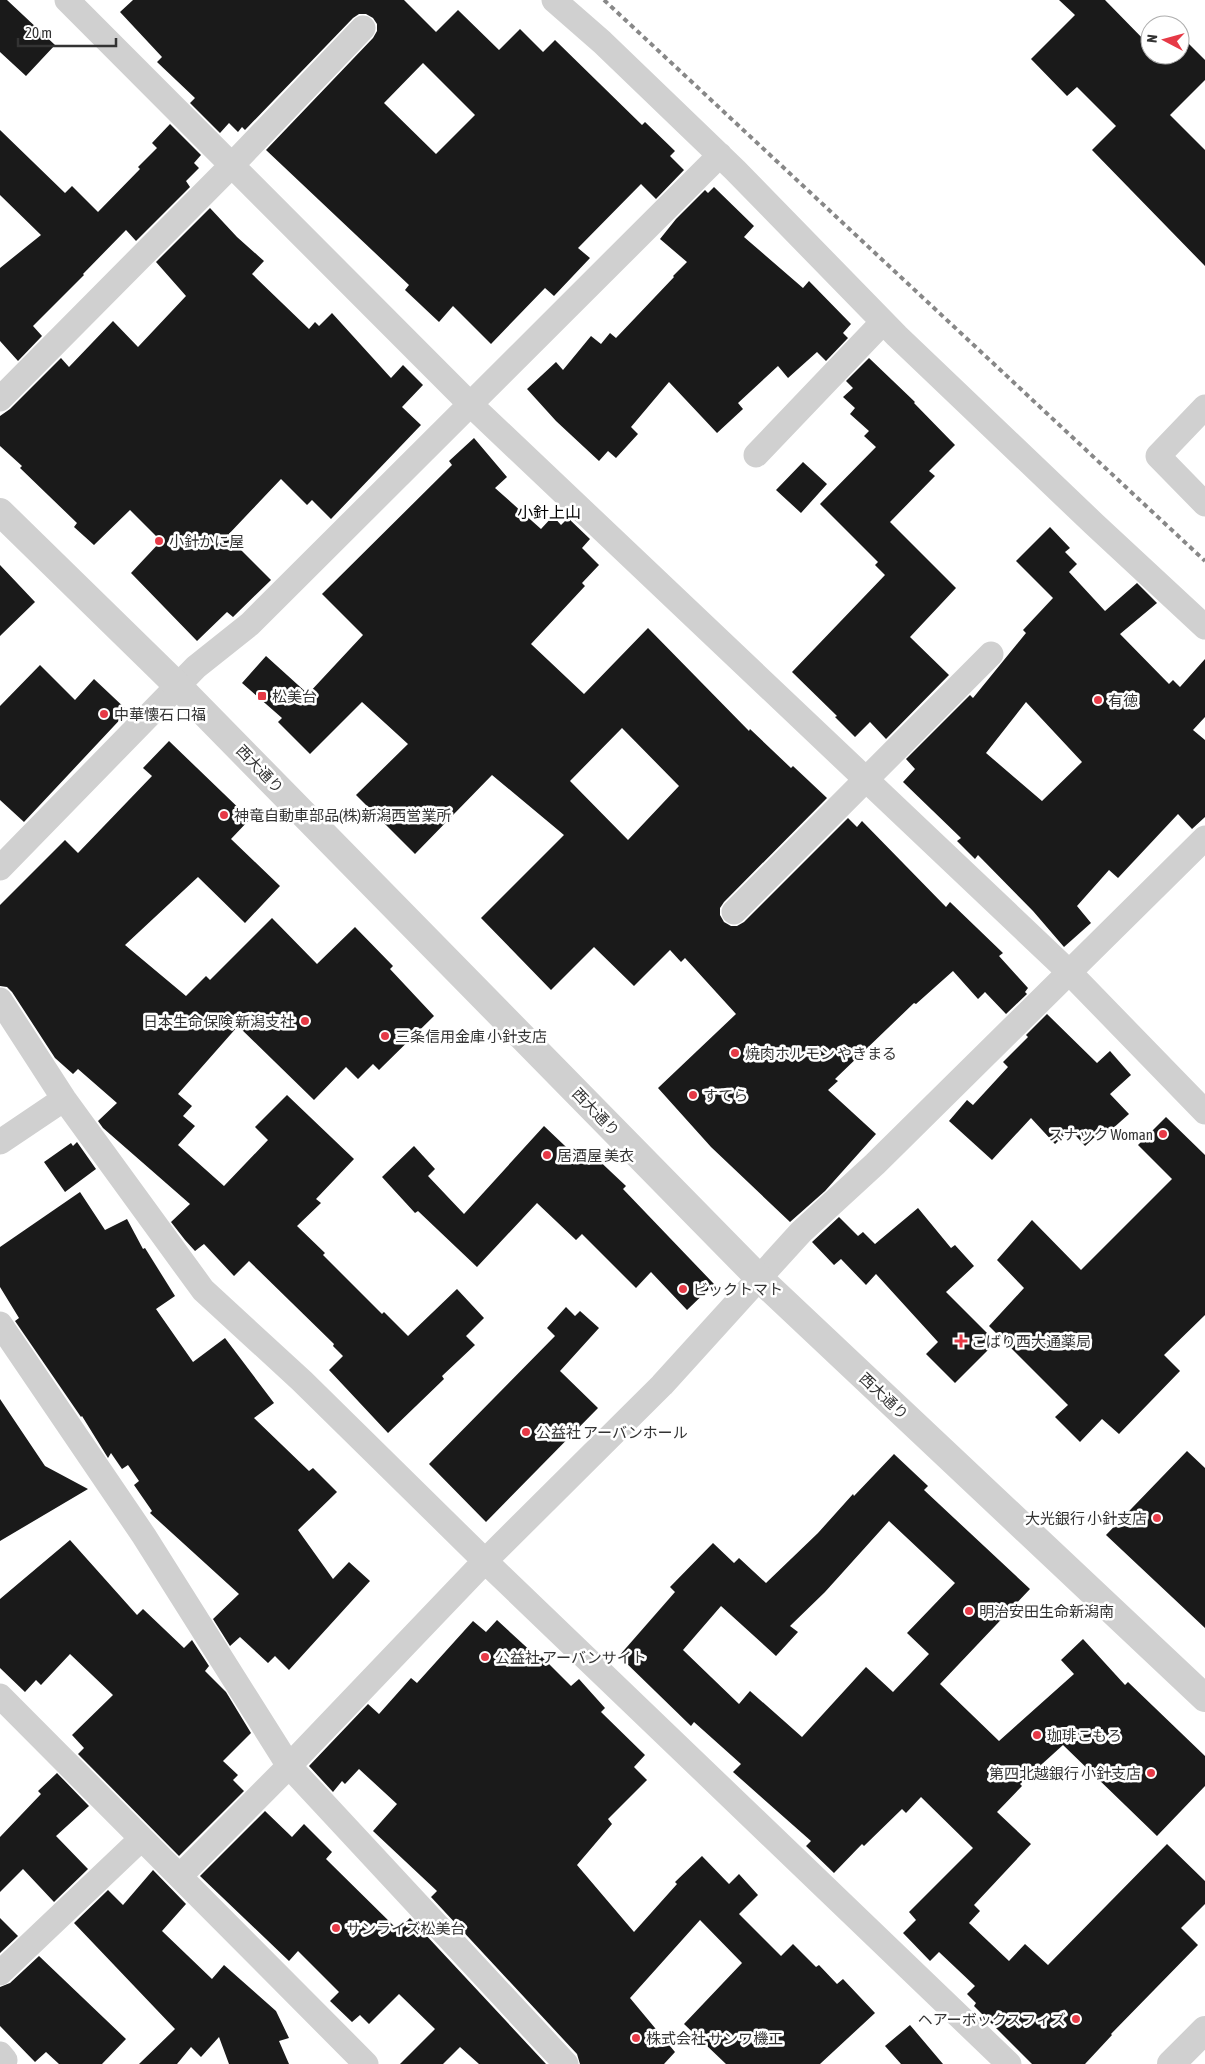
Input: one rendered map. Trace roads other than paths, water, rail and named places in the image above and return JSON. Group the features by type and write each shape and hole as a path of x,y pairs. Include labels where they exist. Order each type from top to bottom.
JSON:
{"street":[{"path":"67,0 470,404 1068,971 1205,1112"},
{"path":"554,0 602,42 720,155 884,322 1080,511 1205,627"},
{"path":"0,399 232,165 363,28"},
{"path":"0,868 196,667 250,624 720,155"},
{"path":"756,455 884,322"},
{"path":"1205,407 1158,456 1205,504"},
{"name":"西大通り","path":"0,512 178,686 760,1279 1205,1698"},
{"path":"734,912 991,654"},
{"path":"180,1876 289,1766 486,1561 662,1385 801,1232 874,1164 1205,838"},
{"path":"0,1000 64,1099 202,1290 302,1381 486,1561 1010,2064"},
{"path":"0,1142 64,1099"},
{"path":"0,1324 144,1536 289,1766 566,2064"},
{"path":"0,1696 366,2064"},
{"path":"0,1973 141,1839"},
{"path":"1171,2064 1205,2030"}],"railway":[{"path":"604,0 1205,561"}],"place":[{"name":"小針かに屋","path":"159,541"},
{"name":"松美台","path":"262,696"},
{"name":"有徳","path":"1098,700"},
{"name":"中華懐石 口福","path":"104,714"},
{"name":"神竜自動車部品(株)新潟西営業所","path":"224,815"},
{"name":"日本生命保険 新潟支社","path":"305,1021"},
{"name":"三条信用金庫 小針支店","path":"385,1036"},
{"name":"焼肉ホルモン やきまる","path":"735,1053"},
{"name":"すてら","path":"693,1095"},
{"name":"スナック Woman","path":"1163,1134"},
{"name":"居酒屋 美衣","path":"547,1155"},
{"name":"ビックトマト","path":"683,1289"},
{"name":"こばり西大通薬局","path":"961,1341"},
{"name":"公益社 アーバンホール","path":"526,1432"},
{"name":"大光銀行 小針支店","path":"1157,1518"},
{"name":"明治安田生命新潟南","path":"969,1611"},
{"name":"公益社 アーバンサイト","path":"485,1657"},
{"name":"珈琲こもろ","path":"1037,1735"},
{"name":"第四北越銀行 小針支店","path":"1151,1773"},
{"name":"サンライズ松美台","path":"336,1928"},
{"name":"ヘアーボックスフィズ","path":"1076,2019"},
{"name":"株式会社 サンワ機工","path":"636,2038"}],"district":[{"name":"小針上山","path":"549,512"}]}
